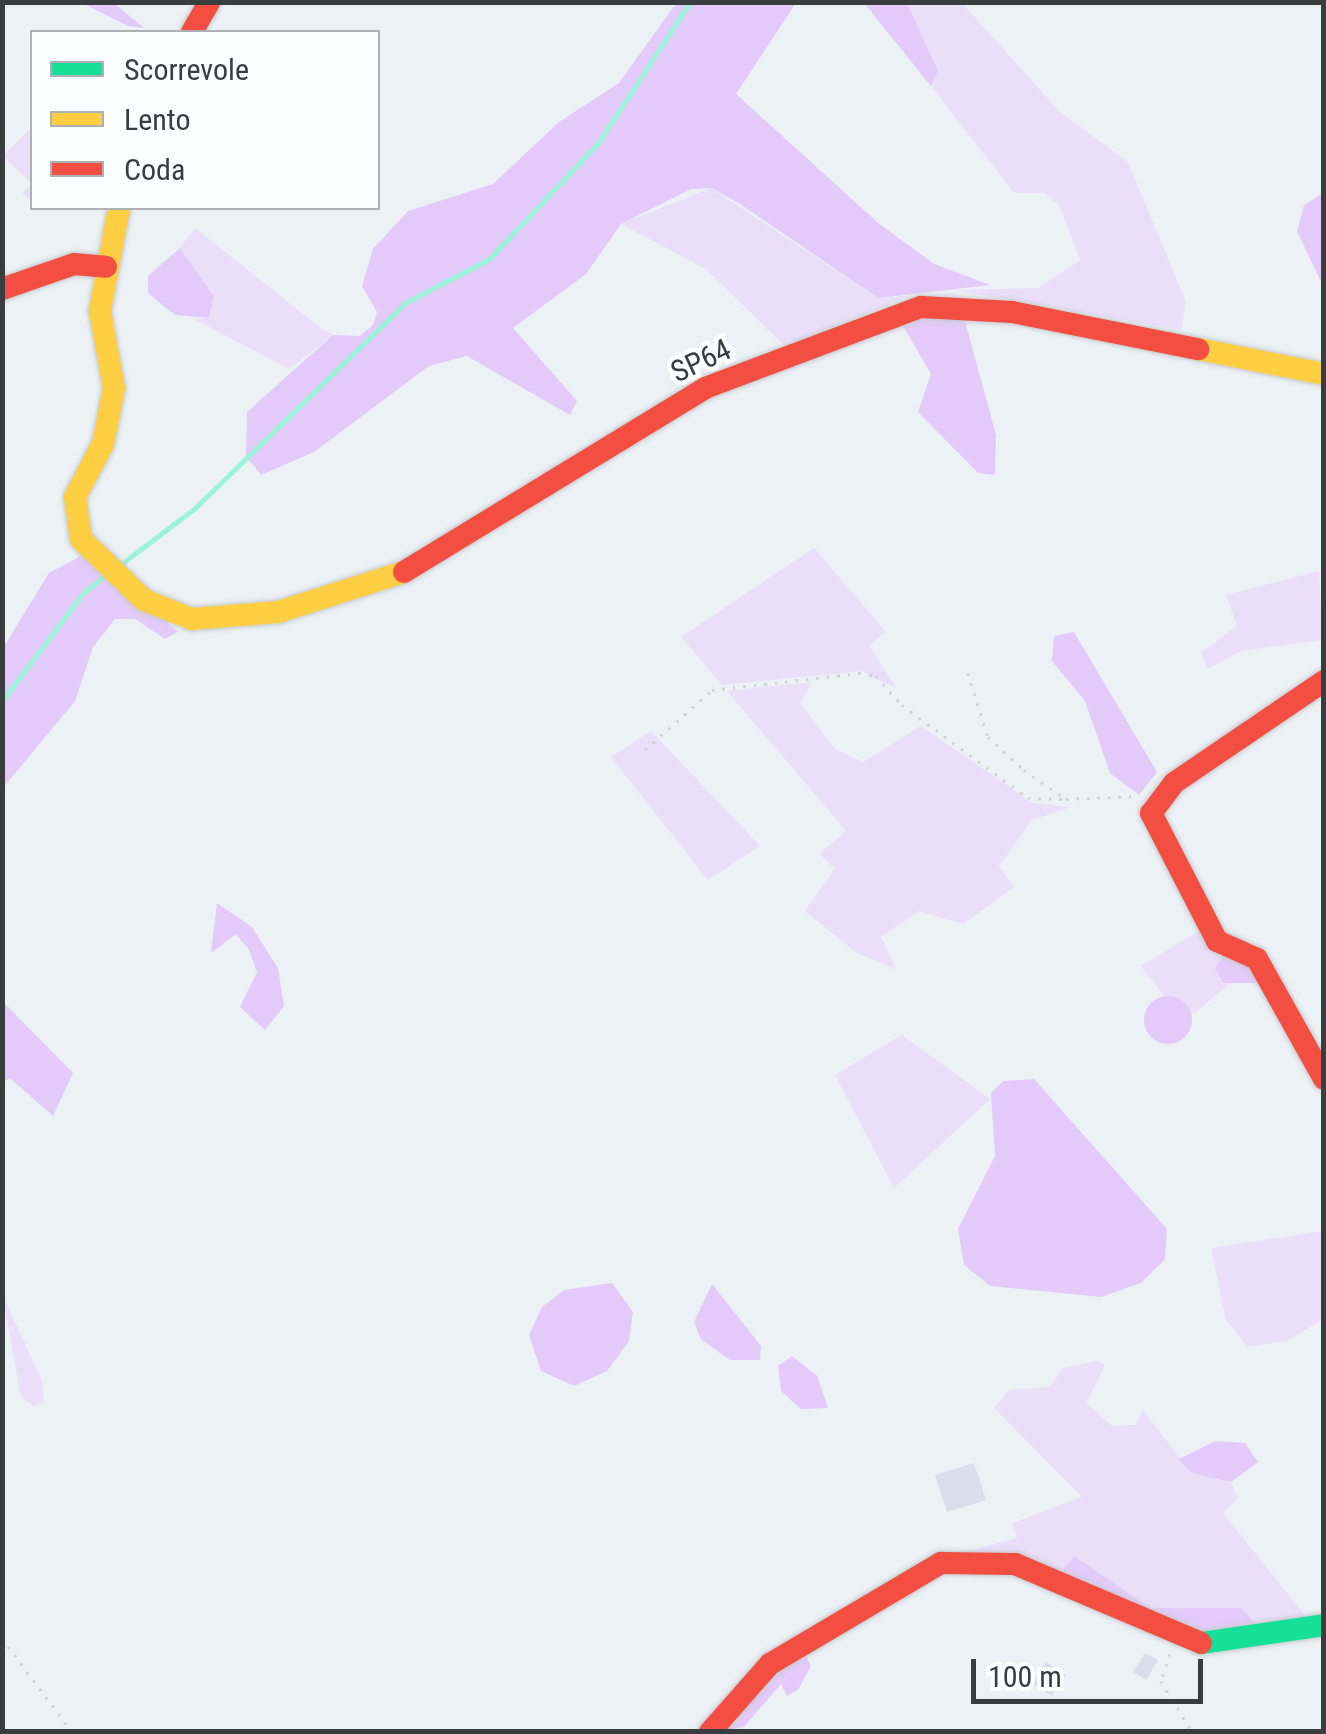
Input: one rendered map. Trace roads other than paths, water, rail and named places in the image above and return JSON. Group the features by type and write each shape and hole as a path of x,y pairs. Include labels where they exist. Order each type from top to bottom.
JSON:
{"street":[{"path":"193,30 208,2"},
{"name":"SP64","path":"119,210 109,243 100,312 114,388 103,444 76,497 82,539 144,600 192,619 278,612 382,586 705,388 921,307 1012,312 1324,374"},
{"path":"2,289 74,264 106,267"},
{"path":"1324,681 1157,802 1151,813 1217,941 1257,959 1324,1079"},
{"path":"710,1732 770,1664 941,1563 1015,1564 1180,1641 1240,1644 1324,1625"}],"waterway":[{"path":"117,567 195,508 405,303 489,259 598,143 690,2"},
{"path":"2,701 83,593 108,573"}]}
